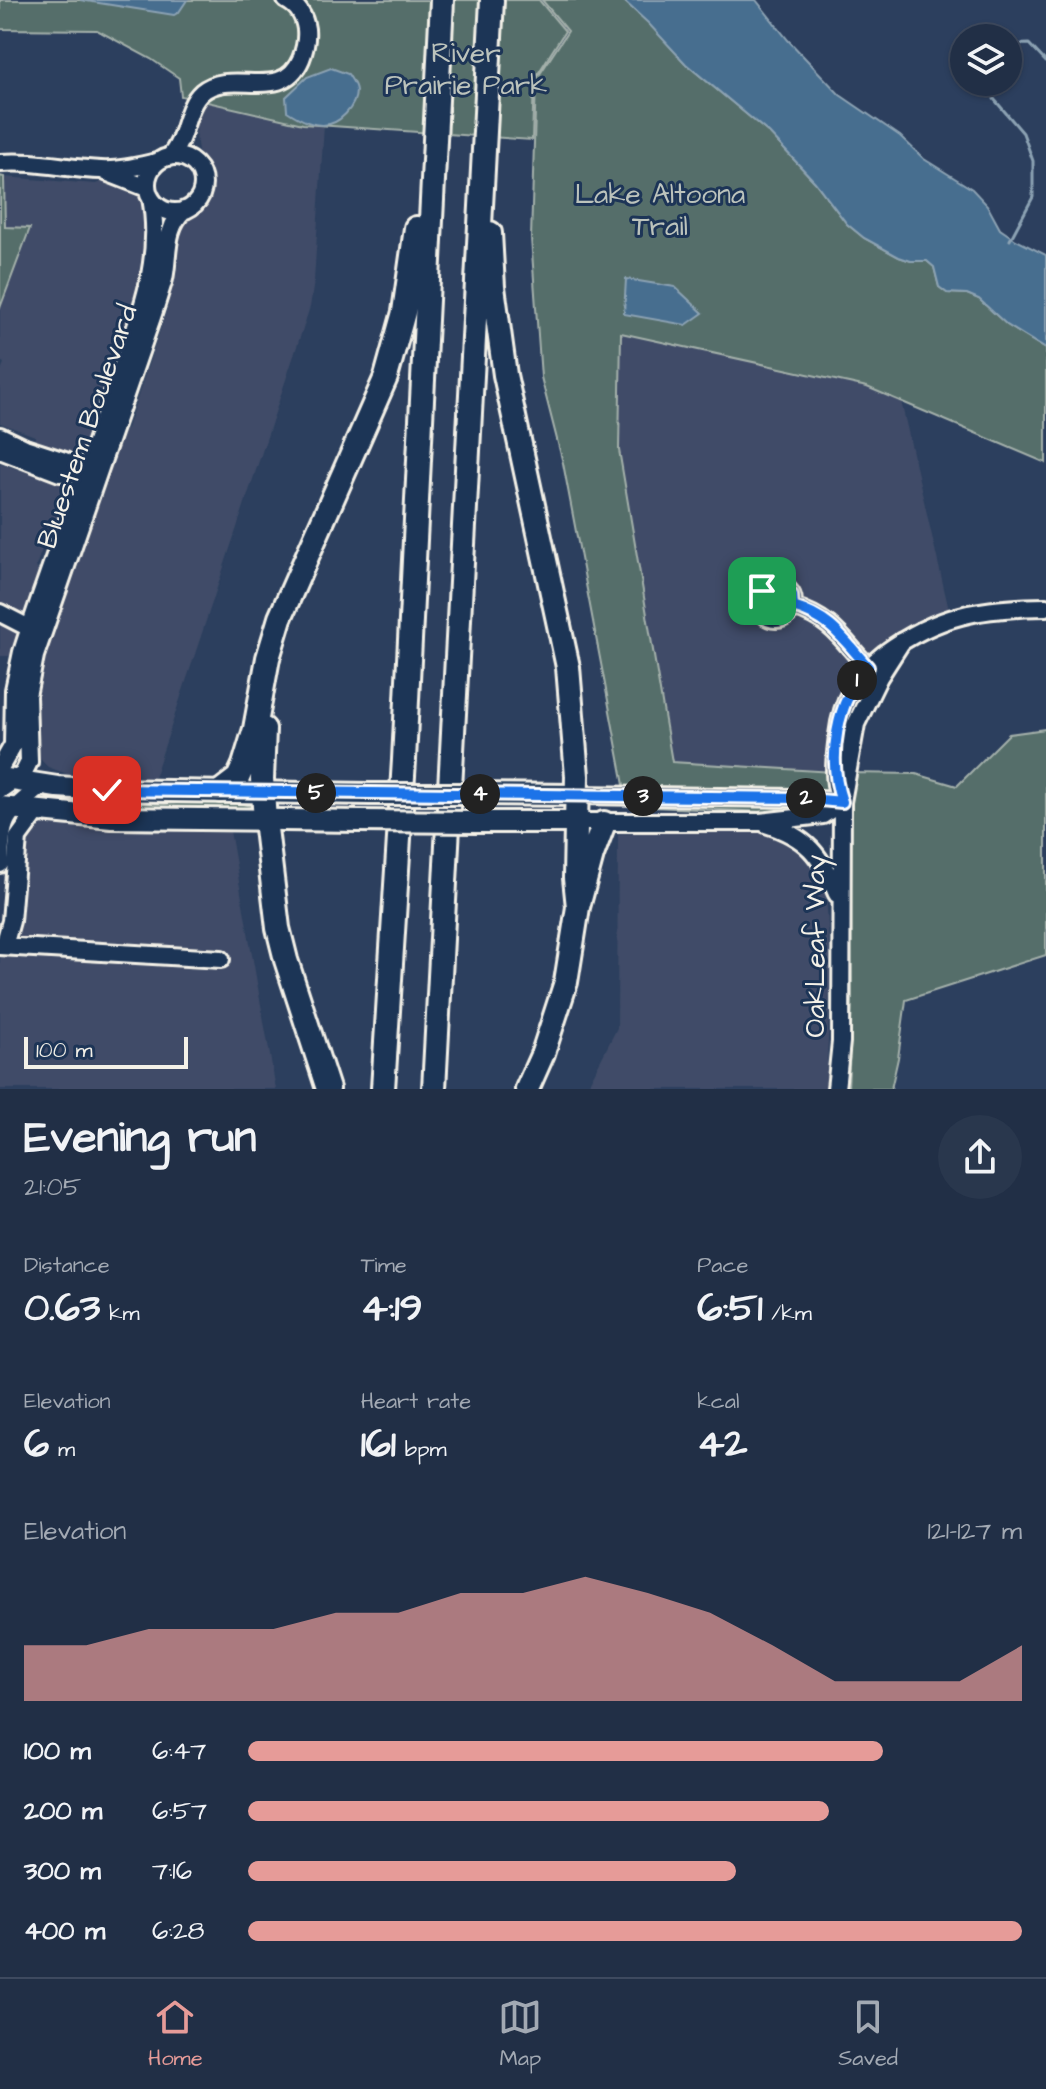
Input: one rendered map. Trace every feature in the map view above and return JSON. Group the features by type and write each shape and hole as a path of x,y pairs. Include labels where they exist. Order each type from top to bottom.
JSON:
{"highway":[{"path":"383,1089 404,760 442,0"},
{"path":"434,1089 492,0"},
{"path":"221,791 235,781 242,771 280,618 367,426 392,358 408,288 436,94"},
{"path":"484,112 492,275 498,329 519,447 568,667 577,795 575,878 578,907"},
{"path":"261,700 263,792 273,899 280,938 328,1089"},
{"path":"527,1089 543,1053 566,982 578,907 604,823"}],"main road":[{"path":"4,779 107,790 577,795"},
{"path":"6,808 112,818 576,822"}],"street":[{"path":"0,163 41,162 101,170 133,168 178,156 193,163 191,112 197,98 207,89 223,83 274,83 297,67 305,49 305,24 299,9 286,0"},
{"name":"Bluestem Boulevard","path":"4,779 27,769 27,696 36,631 153,268 156,230 147,178 181,142 191,112"},
{"name":"Bluestem Boulevard","path":"84,476 164,279 170,235 179,215 197,201 203,185 193,163"},
{"path":"101,170 149,193 165,210 184,210"},
{"path":"0,436 65,461 84,476"},
{"path":"0,450 60,473 84,476"},
{"path":"793,607 810,612 835,628 873,672"},
{"name":"OakLeaf Way","path":"836,1089 841,1042 842,802 836,780 839,723 851,688 873,672 902,641 937,622 971,612 1046,607"},
{"path":"0,613 36,631"},
{"path":"0,864 1,832 6,808 42,785"},
{"path":"577,795 799,798 842,802"},
{"path":"576,822 760,822 823,815 842,802"},
{"path":"2,946 11,921 18,838 37,812"},
{"path":"760,822 779,828 806,843 827,869 840,903"},
{"path":"0,927 2,946"},
{"path":"2,946 221,959"}],"shaded area":[{"path":"80,0 187,0 174,15"},
{"path":"623,0 756,0 788,40 840,95 900,136 924,159 972,189 987,205 1000,229 1046,255 1046,349 1007,325 979,299 967,294 947,293 939,287 934,267 927,261 899,257 864,238 847,224 815,182 769,133 686,64"},
{"path":"331,68 348,74 355,87 353,103 346,114 335,122 323,125 287,111 286,97 307,77"},
{"path":"205,102 303,124 324,125 310,307 154,778 67,774 48,767 36,748 33,724 36,670 61,589 73,581 89,531 85,522 114,437 127,428 167,309 178,264 174,251 178,227 207,198 209,183 198,151 196,134 197,114"},
{"path":"4,177 96,184 106,179 137,191 146,205 150,246 144,251 133,302 91,415 95,430 88,446 77,453 37,444 35,436 0,423 0,373 4,363 0,361 0,308 29,229 5,228"},
{"path":"626,279 675,287 703,313 686,325 624,314"},
{"path":"621,333 867,387 901,401 949,610 886,641 858,670 830,772 672,763 619,450"},
{"path":"0,463 23,471 26,466 63,479 67,490 66,512 53,519 36,566 41,580 8,688 12,656 0,656"},
{"path":"46,822 230,831 276,1089 0,1089 0,952 18,952 19,853 33,826"},
{"path":"759,828 805,849 825,881 831,967 826,1089 586,1089 617,1028 618,834"}],"green space":[{"name":"River Prairie Park","path":"0,0 539,0 565,31 534,80 532,140 303,124 181,96 179,78 97,30 0,29"},
{"name":"Lake Altoona Trail","path":"542,0 623,0 686,64 769,133 815,182 847,224 864,238 899,257 927,261 934,267 939,287 947,293 967,294 979,299 1007,325 1046,349 1046,463 867,387 621,333 619,450 672,762 833,772 833,815 628,806 563,463 541,377 531,238 536,80 568,31"},
{"path":"0,176 4,177 5,227 30,228 0,308"},
{"path":"1046,729 1046,955 906,1000 891,1089 848,1089 852,1002 850,773 916,774 957,786 1009,734"},
{"path":"224,799 254,807 254,813 56,808 58,800 165,804"}],"waterway":[{"path":"1022,44 1029,44 1046,62"},
{"path":"993,96 1023,133 1033,161 1033,197 1010,240"}],"route":[{"path":"107,790 799,798 842,802 836,786 839,723 851,688 868,667 835,628 810,612 793,607 790,591 782,585 772,585 762,591"}]}
